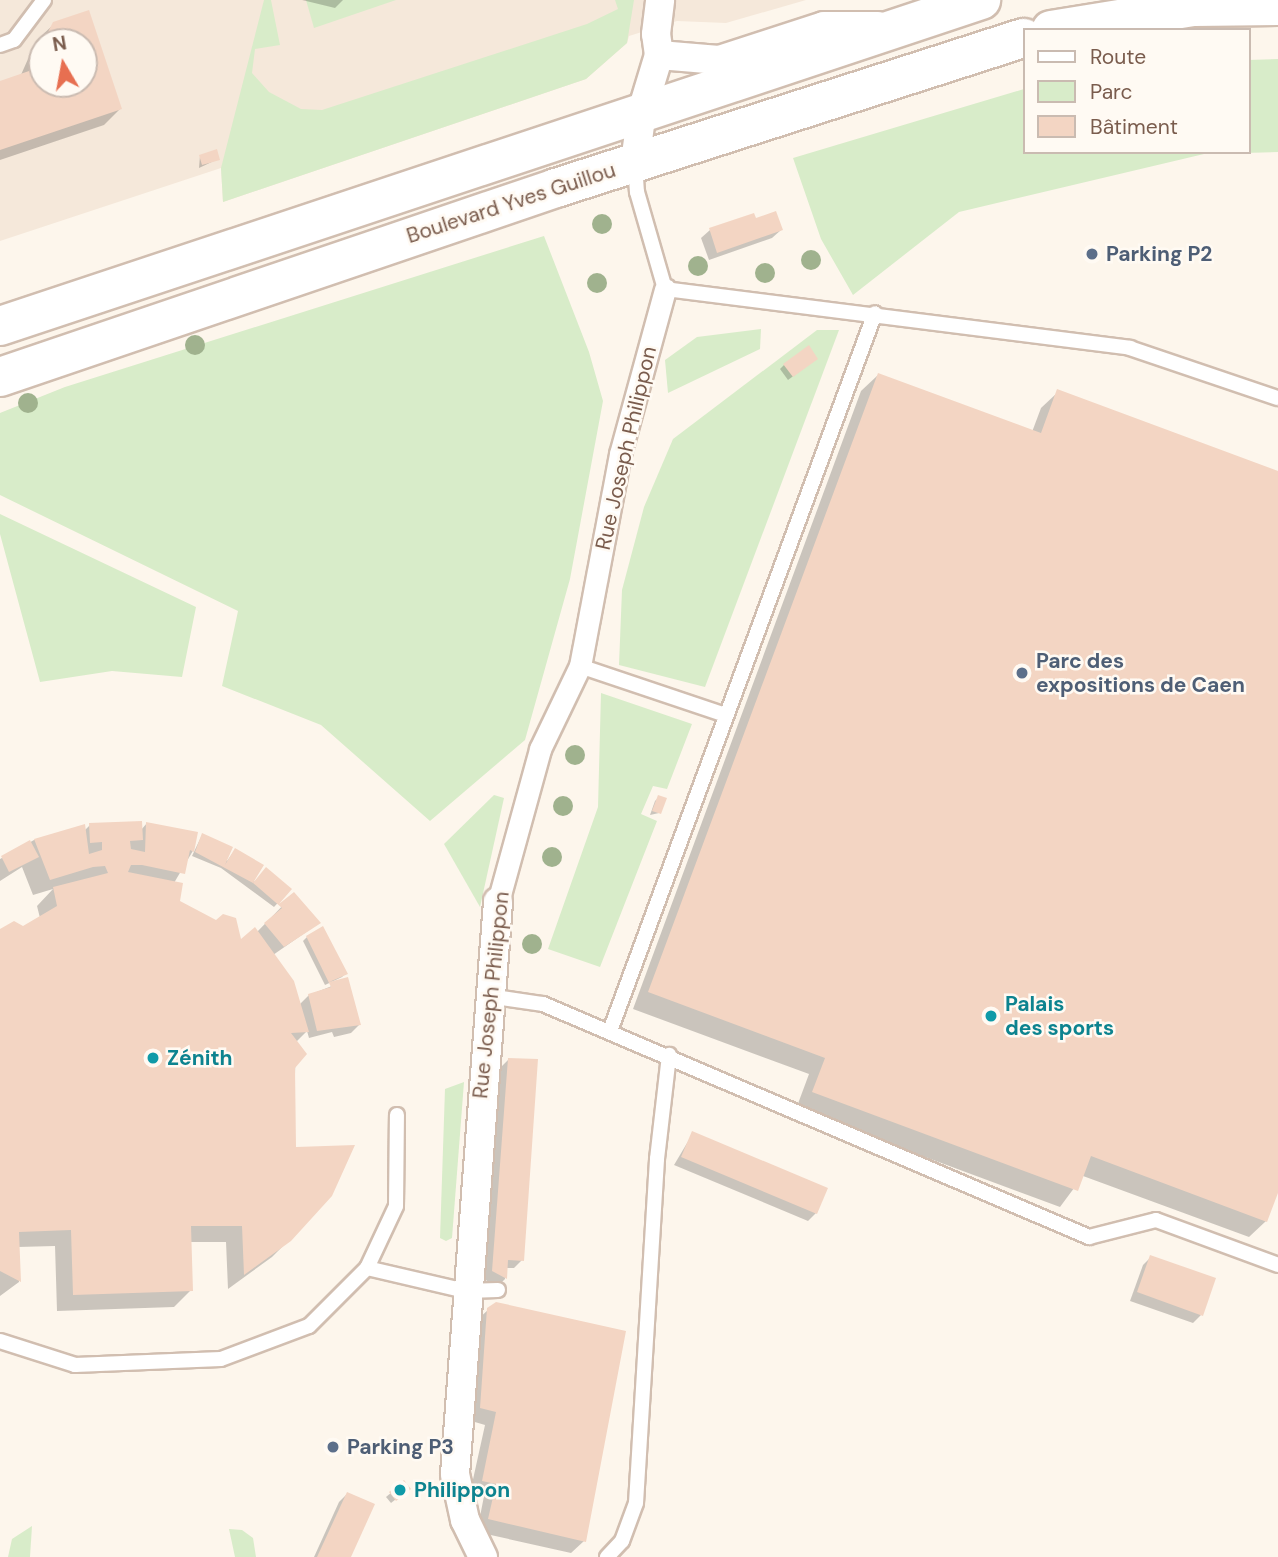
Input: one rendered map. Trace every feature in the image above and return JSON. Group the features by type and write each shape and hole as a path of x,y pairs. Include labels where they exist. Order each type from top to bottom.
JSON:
{"main road":[{"path":"0,326 981,0"},
{"path":"1063,28 1193,7 1278,6"},
{"name":"Boulevard Yves Guillou","path":"0,377 635,162 1023,38"}],"street":[{"path":"635,162 642,111 659,55 656,34 660,0"},
{"path":"659,55 719,60 824,26 898,27"},
{"name":"Rue Joseph Philippon","path":"482,1557 465,1520 455,1474 488,996 498,902 540,748 580,666 620,454 665,289"}],"lane":[{"path":"0,45 14,40 44,0"},
{"path":"635,162 637,192 665,289 875,313 1130,348 1278,398"},
{"path":"610,1031 875,313"},
{"path":"580,666 726,715"},
{"path":"488,996 543,1004 669,1055 1089,1237 1156,1220 1278,1265"},
{"path":"607,1557 622,1541 636,1503 657,1159 669,1055"},
{"path":"0,1341 75,1365 221,1359 309,1326 367,1268 396,1206 397,1115"},
{"path":"367,1268 467,1291 498,1290"}],"shaded area":[{"path":"0,0 806,0 726,23 677,21 629,36 627,43 586,79 223,202 221,168 0,241"}],"green space":[{"path":"264,0 271,0 280,45 255,49 252,73 269,92 301,109 322,110 587,24 618,9 615,0 634,0 627,43 586,79 223,202 221,168"},
{"path":"306,0 396,0 314,28"},
{"path":"1278,59 1278,152 1250,153 1250,60"},
{"path":"1023,89 1023,154 1204,154 959,212 853,295 821,239 793,158"},
{"path":"544,236 589,352 603,401 570,579 525,740 430,821 321,725 222,686 238,611 0,495 0,413 65,387"},
{"path":"761,329 760,349 668,393 665,360 697,337"},
{"path":"817,330 839,330 705,687 619,665 622,590 644,507 673,439"},
{"path":"0,514 196,607 182,677 112,671 40,682 0,534"},
{"path":"601,693 692,724 667,789 653,786 641,814 657,821 600,967 548,949 598,807"},
{"path":"494,795 504,798 480,907 444,844"},
{"path":"464,1082 452,1238 446,1241 440,1238 445,1089"},
{"path":"32,1526 30,1557 8,1557 12,1539"},
{"path":"229,1529 242,1530 253,1538 256,1557 235,1557"}],"building":[{"path":"89,10 95,28 50,28 53,22"},
{"path":"98,37 122,109 0,150 0,81 28,71 28,98 98,98"},
{"path":"217,149 220,160 202,165 199,155"},
{"path":"776,211 783,230 717,253 709,228 754,213 756,218"},
{"path":"809,345 818,359 793,377 783,364"},
{"name":"Parc des expositions de Caen","path":"878,373 1041,433 1057,389 1278,471 1278,1193 1267,1222 1091,1156 1078,1191 812,1092 825,1058 648,992"},
{"path":"658,795 667,798 661,814 652,811"},
{"name":"Zénith","path":"142,821 143,840 130,841 131,849 145,852 146,822 198,832 194,852 190,850 185,874 142,865 131,865 128,872 183,883 180,901 216,920 223,914 236,918 241,939 255,927 294,981 309,1032 291,1033 307,1054 295,1068 296,1147 355,1145 332,1196 291,1241 244,1275 242,1226 191,1226 193,1291 73,1295 71,1230 19,1232 21,1282 0,1271 0,929 14,921 23,926 57,906 53,887 108,873 105,866 93,867 50,880 34,839 85,824 89,854 102,850 102,842 90,843 89,823"},
{"path":"202,833 233,847 225,865 235,848 264,865 253,883 195,852"},
{"path":"30,840 39,857 9,872 1,856"},
{"path":"266,867 292,889 279,904 294,892 321,923 284,947 264,923 282,908 253,883"},
{"path":"323,926 348,974 329,982 348,977 361,1025 317,1031 308,994 331,987 306,936"},
{"path":"508,1058 538,1059 524,1261 508,1260 507,1279 492,1271"},
{"path":"692,1131 828,1188 817,1214 681,1157"},
{"path":"1150,1255 1216,1278 1203,1316 1137,1292"},
{"path":"496,1302 626,1331 586,1542 488,1519 496,1484 482,1481 496,1412 480,1408 487,1308"},
{"name":"Philippon","path":"404,1480 411,1489 396,1501 389,1492"},
{"path":"347,1492 375,1504 351,1557 317,1557"}],"place":[{"name":"Parking P2","path":"1092,254"},
{"name":"Parc des expositions de Caen","path":"1022,673"},
{"name":"Palais des sports","path":"991,1016"},
{"name":"Zénith","path":"153,1058"},
{"name":"Parking P3","path":"333,1447"},
{"name":"Philippon","path":"400,1490"}]}
